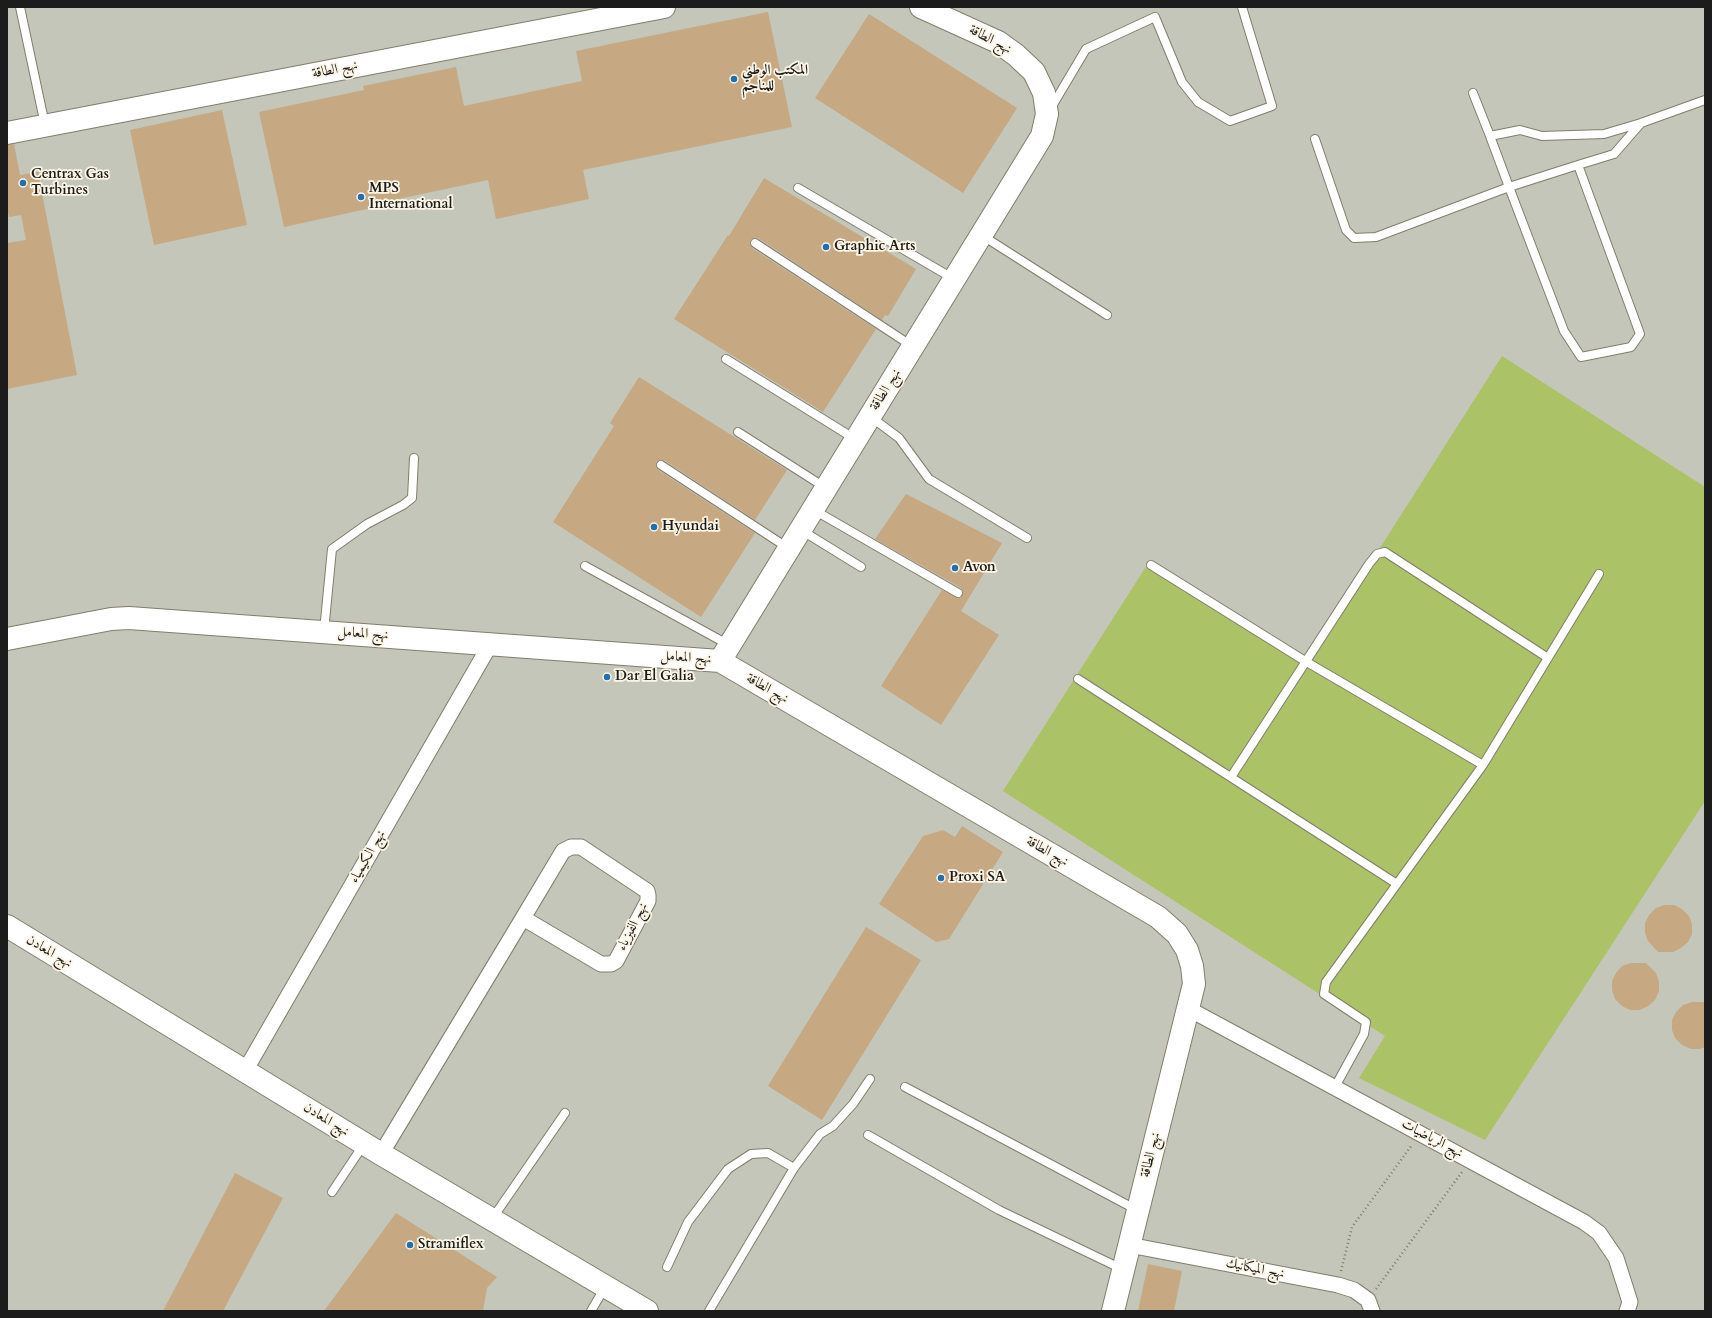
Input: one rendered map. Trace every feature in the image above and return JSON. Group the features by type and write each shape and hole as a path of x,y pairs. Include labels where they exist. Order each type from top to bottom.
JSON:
{"street":[{"name":"نهج الطاقة","path":"7,133 664,7"},
{"name":"نهج الطاقة","path":"921,7 998,42 1016,55 1034,72 1044,93 1047,114 1042,136 725,653 1158,917 1177,934 1187,950 1192,966 1194,984 1113,1311"},
{"name":"نهج المعامل","path":"7,639 111,619 129,618 491,643 725,653"},
{"name":"نهج الكيمياء","path":"245,1071 491,643"},
{"name":"نهج الفيزياء","path":"373,1149 523,918 563,851 571,847 581,848 647,891 648,895 648,901 616,961 611,964 601,964 523,918"},
{"name":"نهج المعادن","path":"7,926 373,1149 647,1311"},
{"name":"نهج الرياضيات","path":"1187,1008 1471,1159 1584,1222 1599,1233 1616,1258 1630,1302 1627,1311"},
{"name":"نهج الميكانيك","path":"1129,1245 1338,1285 1354,1290 1370,1306"}],"lane":[{"path":"20,7 45,126"},
{"path":"1047,114 1086,49 1155,17 1182,82 1198,102 1230,121 1272,106 1242,7"},
{"path":"1473,93 1564,331 1581,357 1631,347 1640,334 1578,164"},
{"path":"1490,136 1520,130 1542,136 1604,134 1642,123 1705,100"},
{"path":"1315,139 1346,230 1354,238 1376,237 1509,187 1578,164 1614,154 1642,123"},
{"path":"798,188 954,279"},
{"path":"981,235 1107,315"},
{"path":"755,243 913,346"},
{"path":"726,358 856,440"},
{"path":"870,416 899,438 929,479 1027,538"},
{"path":"738,432 826,488"},
{"path":"324,632 332,549 367,524 403,505 412,498 414,458"},
{"path":"661,465 789,548"},
{"path":"813,510 958,593"},
{"path":"801,530 861,567"},
{"path":"1231,777 1369,564 1377,554 1385,552 1548,658"},
{"path":"1150,565 1305,662 1483,765"},
{"path":"585,566 725,653"},
{"path":"1335,1087 1364,1034 1366,1022 1324,994 1326,982 1483,765 1599,574"},
{"path":"1078,679 1397,884"},
{"path":"709,1311 794,1168 820,1134 833,1126 853,1104 870,1079"},
{"path":"904,1087 1137,1210"},
{"path":"492,1219 565,1113"},
{"path":"868,1135 999,1210 1123,1269"},
{"path":"332,1192 373,1149"},
{"path":"667,1267 688,1222 728,1169 751,1154 768,1153 794,1168"},
{"path":"591,1311 605,1286"}],"path":[{"path":"1338,1285 1352,1227 1421,1133"},
{"path":"1370,1306 1471,1159"}],"shaded area":[{"path":"7,7 1705,7 1705,1311 7,1311"}],"green space":[{"path":"1502,356 1705,487 1705,801 1485,1140 1359,1078 1385,1036 1003,791 1147,565 1305,666"}],"building":[{"path":"768,12 792,127 583,170 589,199 496,219 488,180 375,204 376,207 284,227 259,112 364,90 363,86 456,67 464,106 582,81 576,51"},
{"path":"869,14 1017,108 963,193 815,98"},
{"path":"222,110 247,225 154,245 130,130"},
{"path":"14,144 20,175 38,172 77,375 7,389 7,243 26,240 21,215 9,217 7,208 7,145"},
{"path":"764,178 916,269 888,316 885,315 882,320 758,238 753,238 750,240 752,248 876,329 823,412 674,319 728,235 729,236"},
{"name":"Hyundai","path":"639,377 787,470 755,520 664,460 659,460 656,462 658,470 755,533 701,617 553,522 614,426 610,423"},
{"path":"906,494 1002,543 961,611 999,635 941,725 881,686 942,590 958,598 961,598 963,593 961,588 875,539"},
{"name":"Proxi SA","path":"962,826 1003,852 949,939 936,942 879,904 923,836 943,830 955,837"},
{"path":"1664,905 1674,905 1682,909 1689,916 1692,924 1692,934 1688,942 1673,952 1658,952 1648,941 1645,933 1645,923 1649,915 1656,908"},
{"path":"866,927 921,960 822,1120 768,1086"},
{"path":"1631,963 1646,963 1656,973 1659,982 1659,991 1655,1000 1640,1010 1630,1010 1622,1006 1615,999 1612,990 1612,981 1616,973 1622,966"},
{"path":"1692,1002 1705,1002 1705,1047 1700,1049 1691,1049 1682,1045 1675,1038 1672,1030 1672,1020 1676,1012 1683,1005"},
{"path":"235,1173 283,1198 223,1311 163,1311"},
{"name":"Stramiflex","path":"396,1213 497,1277 487,1288 483,1311 324,1311"},
{"path":"1148,1264 1182,1271 1174,1311 1138,1311"}],"place":[{"name":"المكتب الوطني للمناجم","path":"734,79"},
{"name":"Centrax Gas Turbines","path":"23,183"},
{"name":"MPS International","path":"361,197"},
{"name":"Graphic Arts","path":"826,247"},
{"name":"Hyundai","path":"654,527"},
{"name":"Avon","path":"955,568"},
{"name":"Dar El Galia","path":"607,677"},
{"name":"Proxi SA","path":"941,878"},
{"name":"Stramiflex","path":"410,1245"}]}
